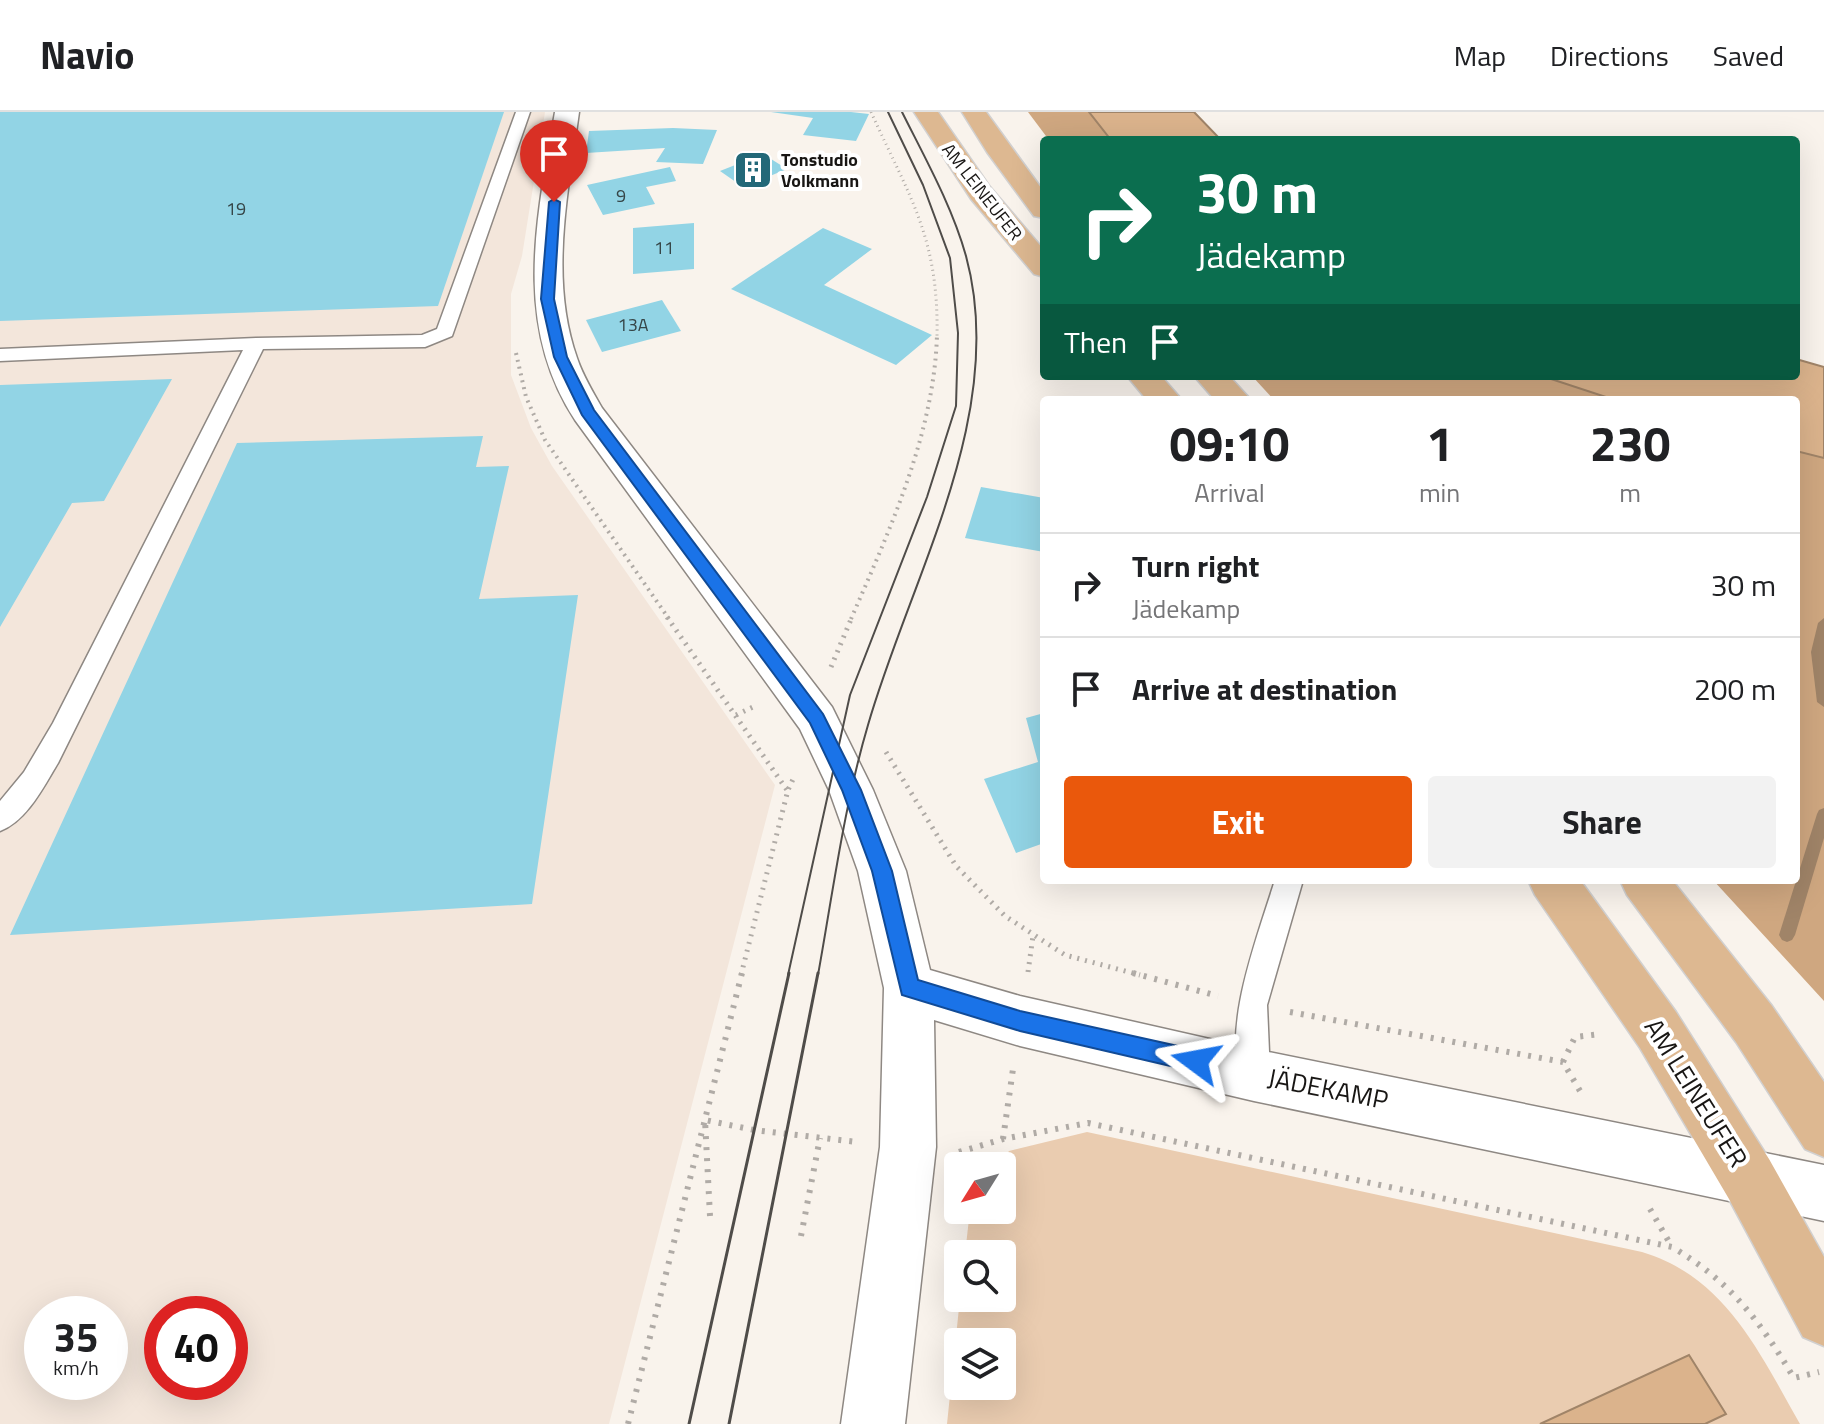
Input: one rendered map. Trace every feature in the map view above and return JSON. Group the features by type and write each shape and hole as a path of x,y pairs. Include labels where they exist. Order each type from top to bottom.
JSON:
{"main road":[{"name":"AM LEINEUFER","path":"926,112 949,152 1000,219 1040,264"},
{"name":"AM LEINEUFER","path":"974,112 1040,205"},
{"path":"1214,380 1230,396"},
{"name":"AM LEINEUFER","path":"1555,884 1658,1030 1749,1179 1824,1316"},
{"path":"1647,884 1754,1024 1824,1130"}],"street":[{"path":"567,112 550,232 547,299 560,357 587,412 817,719 851,790 882,871 909,988 908,1147 873,1424"},
{"name":"JÄDEKAMP","path":"909,988 1020,1021 1254,1075 1824,1193"}],"lane":[{"path":"0,355 256,344 425,341 445,332 523,112"},
{"path":"0,819 14,807 53,746 173,501 256,344"},
{"path":"1254,1075 1252,1005 1288,884"}],"path":[{"path":"831,667 914,464 937,367 939,294 929,243 871,112"},
{"path":"515,340 516,363 545,440 788,790 628,1424"},
{"path":"893,764 956,866 1005,916 1065,955 1252,1005 1563,1062"},
{"path":"705,1120 710,1216"},
{"path":"1003,1139 1088,1123 1672,1247 1708,1266 1751,1307 1794,1378 1824,1371"},
{"path":"801,1236 820,1138"}],"shaded area":[{"path":"0,112 545,112 522,256 511,294 511,375 531,428 552,466 775,785 609,1424 0,1424"},
{"path":"1028,112 1089,112 1108,136 1046,136"},
{"path":"1089,112 1194,112 1217,136 1108,136"},
{"path":"1800,360 1824,367 1824,458 1800,452 1800,396 1603,396 1554,380 1800,380"},
{"path":"1256,380 1554,380 1603,396 1270,396"},
{"path":"1800,452 1824,458 1824,1001 1717,884 1800,884"},
{"path":"1087,1132 1642,1252 1671,1264 1718,1299 1755,1345 1800,1424 947,1424 949,1400 1016,1400 1016,1328 957,1328 959,1312 1016,1312 1016,1240 967,1240 968,1224 1016,1224 1016,1152 1008,1152"},
{"path":"1689,1355 1726,1414 1705,1424 1540,1424"}],"building":[{"path":"0,112 504,112 438,306 0,321"},
{"path":"771,112 869,114 856,141 803,135 813,118"},
{"path":"717,130 703,164 656,162 665,148 586,153 589,131"},
{"name":"Tonstudio Volkmann","path":"763,154 787,169 743,187 720,171"},
{"path":"670,167 676,181 646,187 655,204 603,215 587,185"},
{"path":"694,223 694,269 633,274 633,228"},
{"path":"823,228 872,249 824,285 932,335 896,365 731,289"},
{"path":"662,300 681,331 602,352 586,320"},
{"path":"172,379 104,501 72,503 0,627 0,385"},
{"path":"483,436 476,467 509,466 479,599 578,595 532,904 10,935 237,443"},
{"path":"981,487 1040,497 1040,551 965,538"},
{"path":"1040,714 1040,844 1016,853 984,779 1038,762 1026,718"}],"waterway":[{"path":"1824,623 1818,652 1824,702"},
{"path":"1787,935 1824,814"}],"tram line":[{"path":"788,975 850,695 927,497 956,406 958,333 950,258 923,185 888,112"},
{"path":"818,975 852,787 868,725 949,495 965,435 975,375 976,315 966,256 946,201 902,112"},
{"path":"689,1424 789,973"},
{"path":"729,1424 818,973"}],"place":[{"name":"Tonstudio Volkmann","path":"753,170"}],"route":[{"path":"554,202 547,299 560,357 587,412 817,719 851,790 882,871 909,988 1020,1021 1196,1061"}]}
